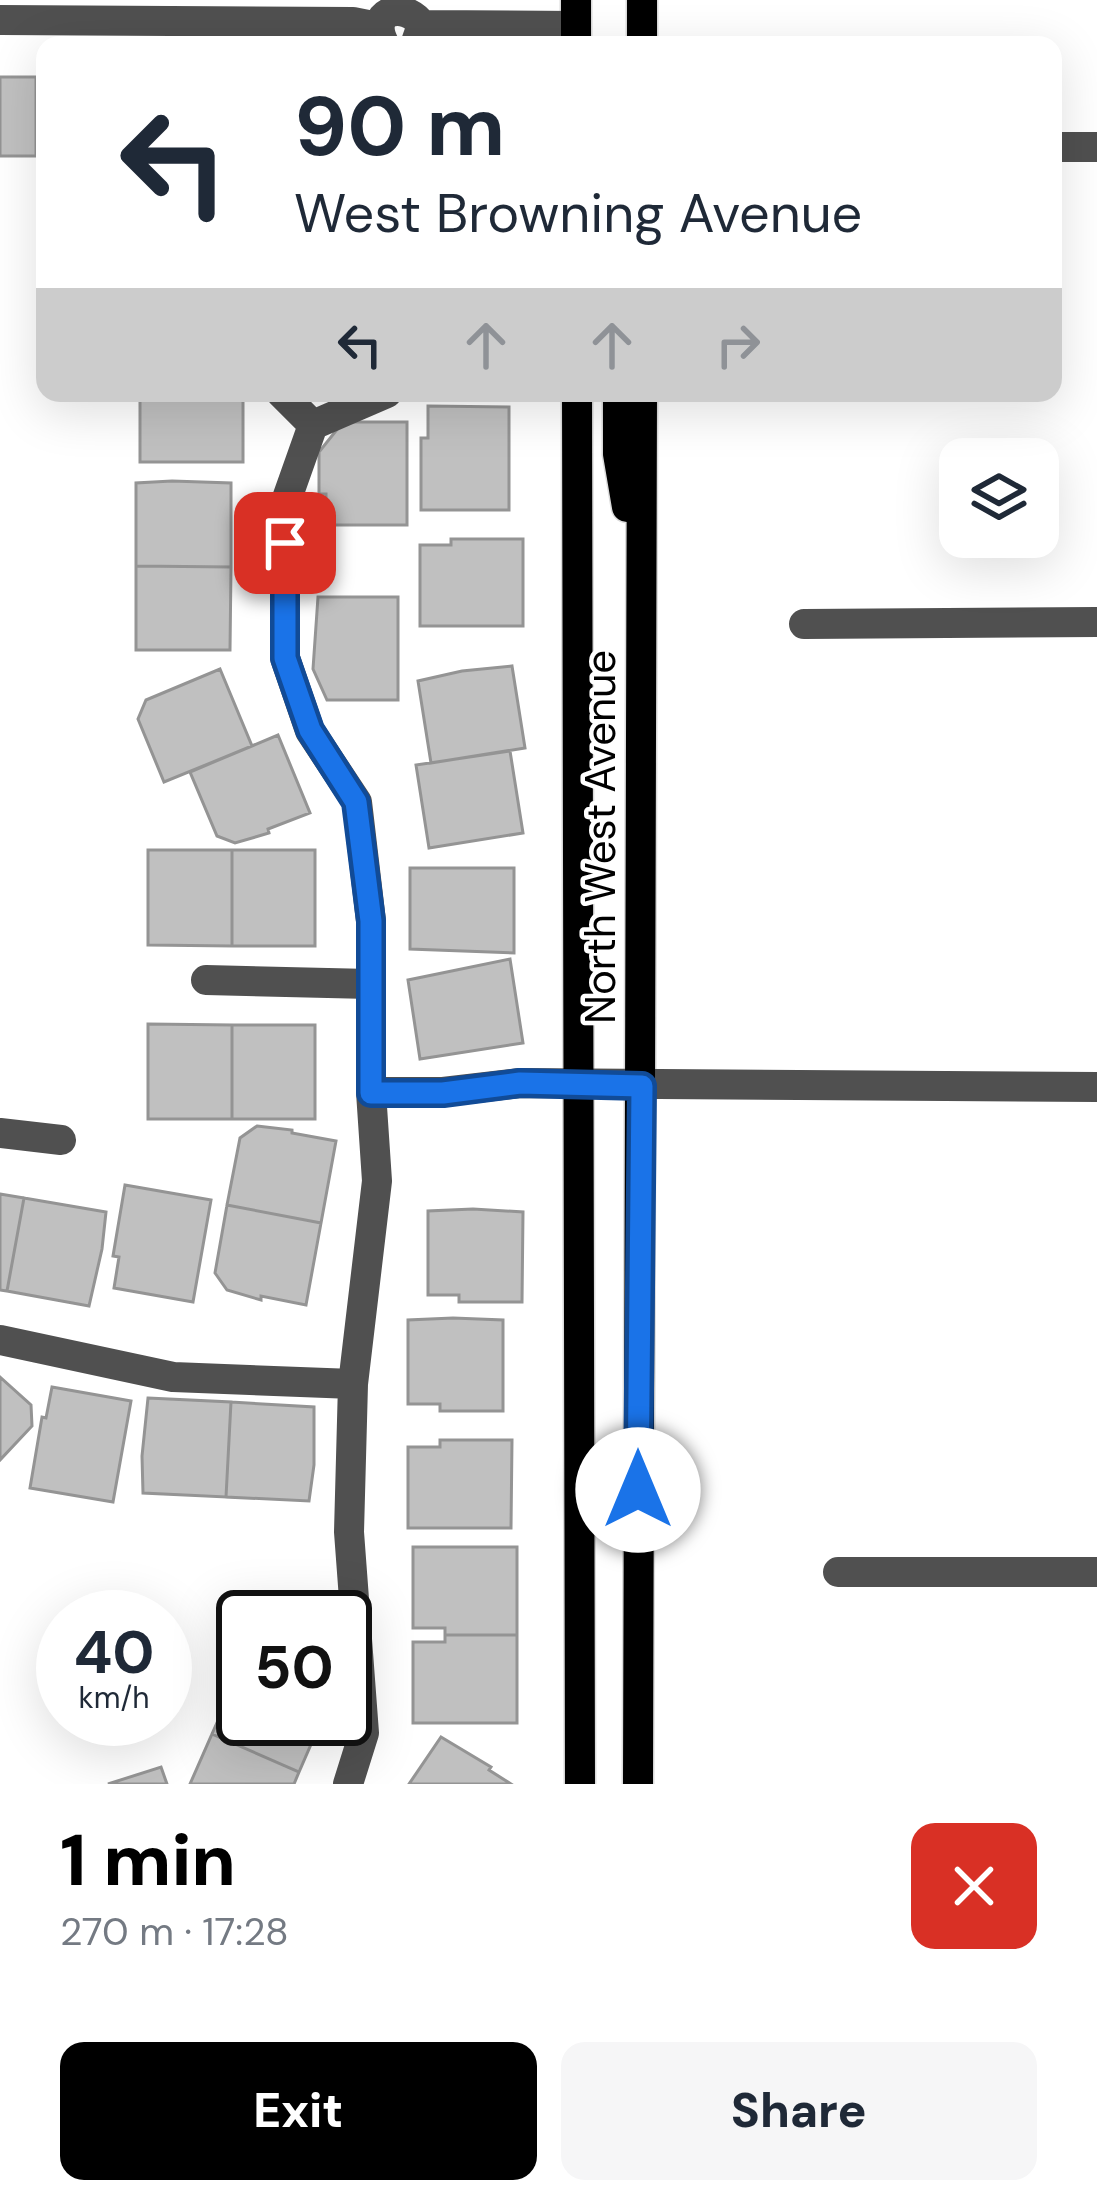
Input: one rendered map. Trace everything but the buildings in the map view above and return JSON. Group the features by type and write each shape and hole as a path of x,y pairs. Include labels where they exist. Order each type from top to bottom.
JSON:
{"main road":[{"path":"642,0 642,36"},
{"name":"North West Avenue","path":"577,402 580,1784"},
{"path":"618,402 618,454 642,590"},
{"name":"North West Avenue","path":"638,1784 642,402"}],"street":[{"path":"0,20 353,22 382,36 384,14 396,8 410,9 418,35 576,24"},
{"path":"1062,147 1097,147"},
{"path":"290,402 313,425"},
{"path":"348,1784 364,1733 350,1532 353,1384 377,1181 371,1093 371,921 356,802 310,730 285,658 285,504 313,425 366,402"},
{"path":"804,625 1097,622"},
{"path":"206,980 370,984"},
{"path":"371,1093 443,1093 520,1083 1097,1087"},
{"path":"0,1133 61,1140"},
{"path":"0,1340 173,1378 353,1384"},
{"path":"838,1571 1097,1572"}],"route":[{"path":"285,543 285,658 310,730 356,802 371,921 371,1093 443,1093 520,1083 642,1086 638,1490"}]}
